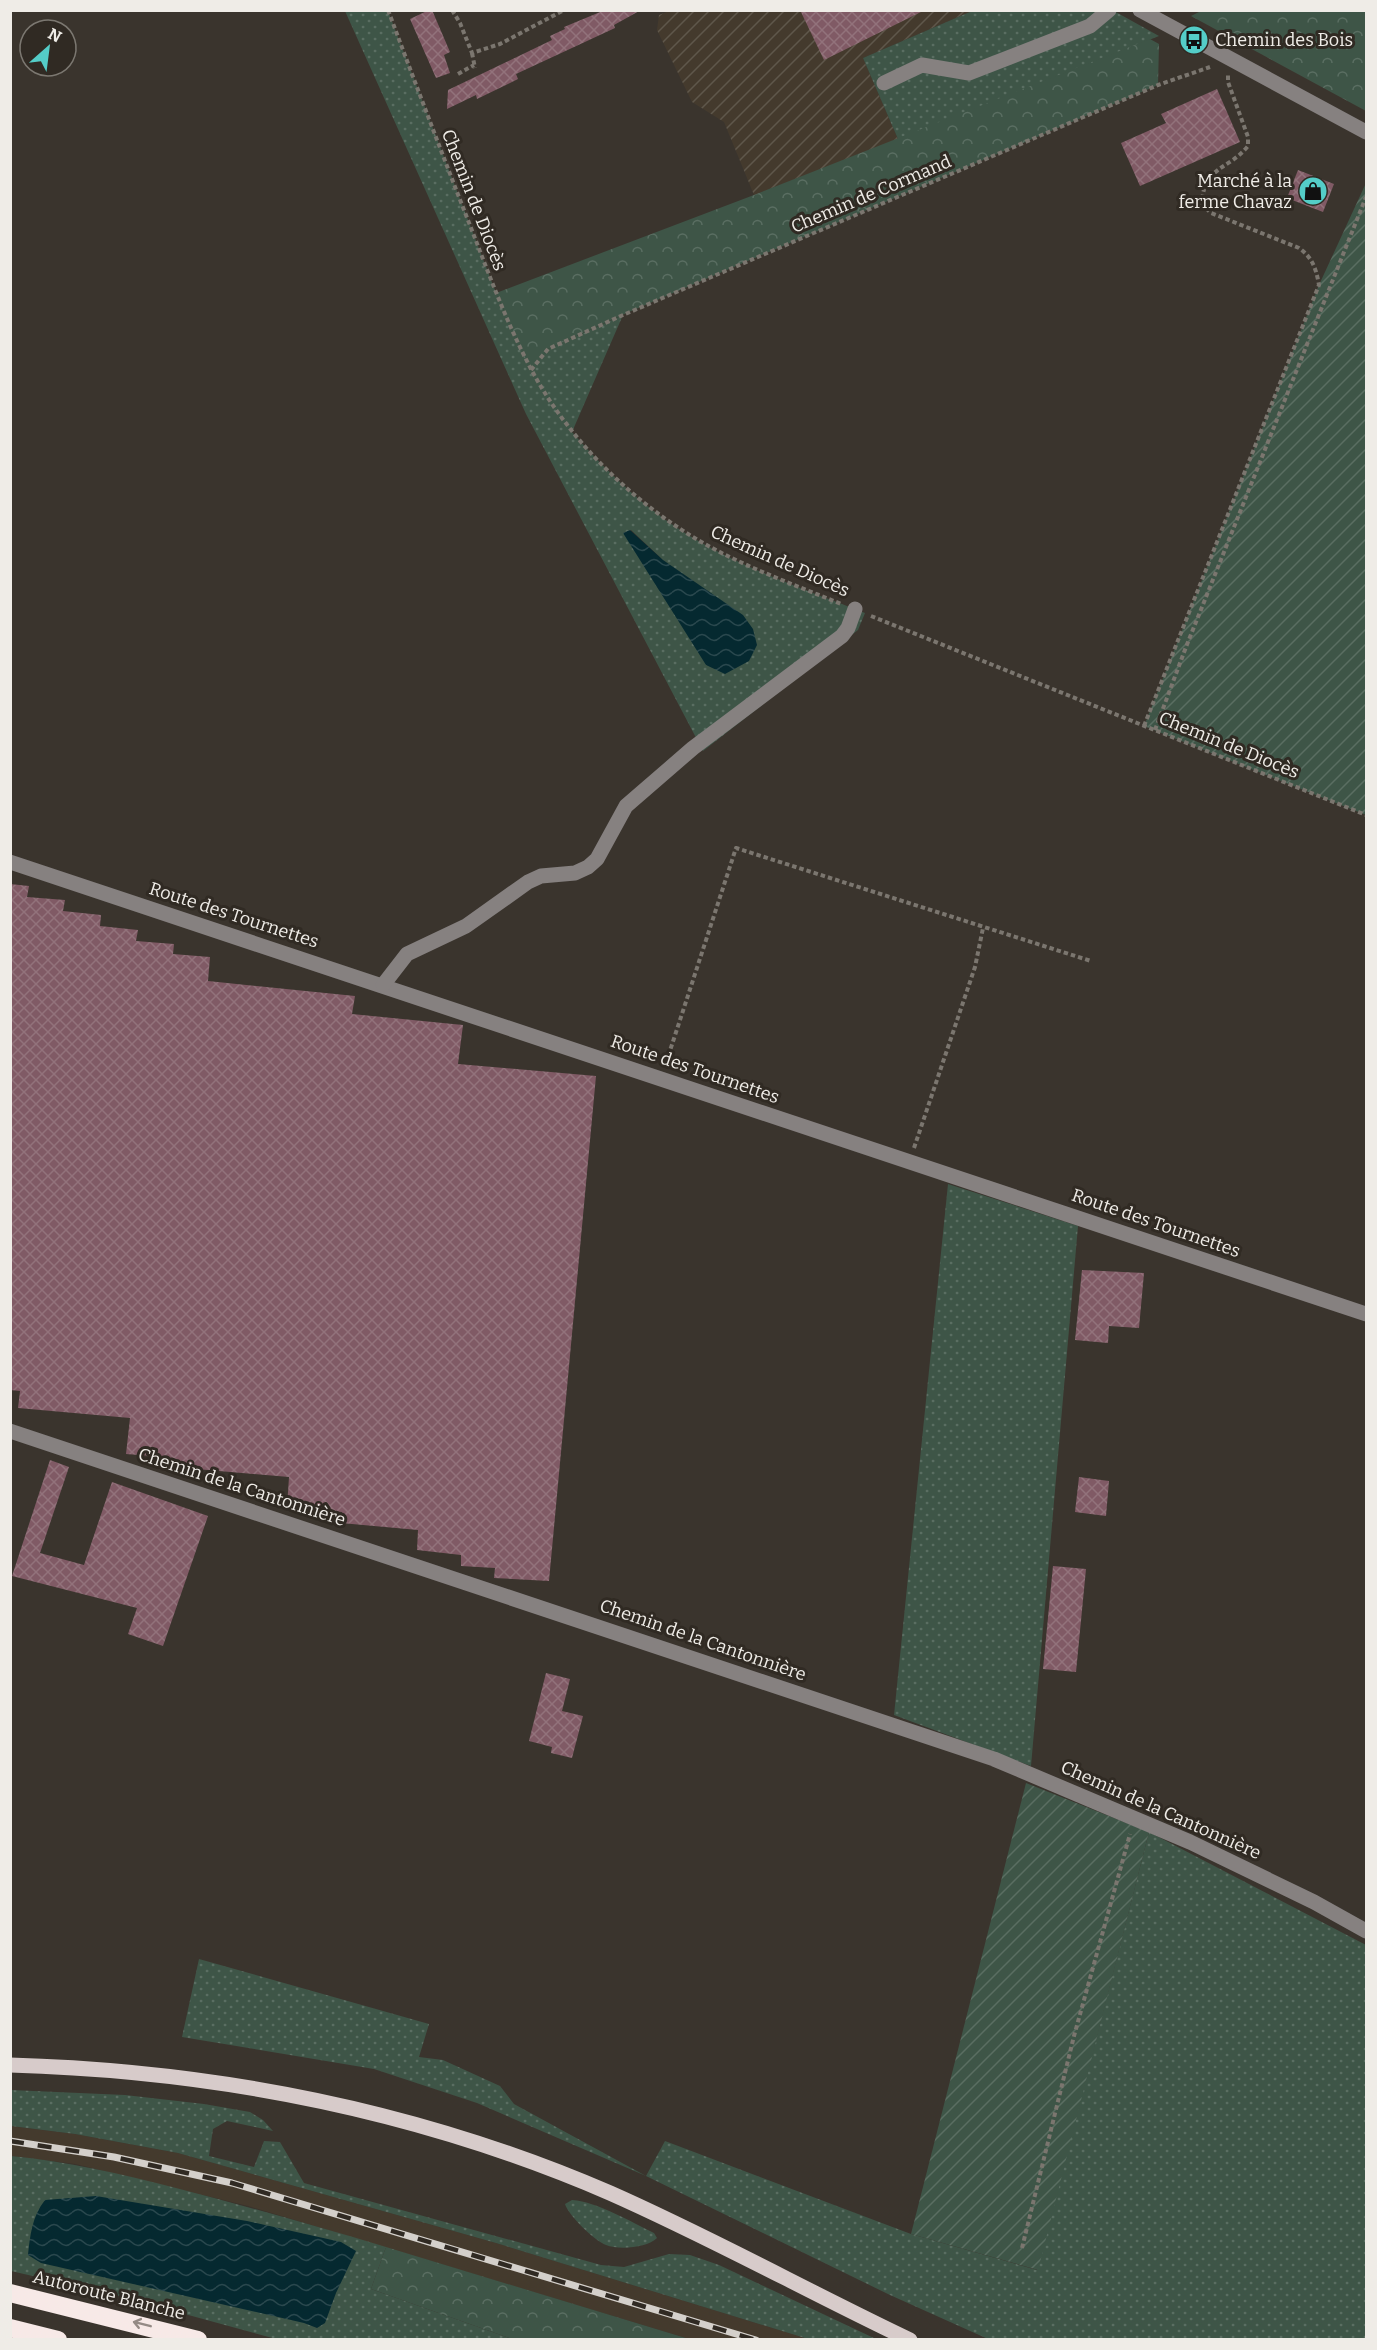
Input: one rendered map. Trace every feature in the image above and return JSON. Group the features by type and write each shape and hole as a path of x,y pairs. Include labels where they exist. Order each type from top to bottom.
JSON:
{"highway":[{"name":"Autoroute Blanche","path":"10,2292 198,2340"},
{"path":"10,2328 58,2340"}],"main road":[{"path":"10,2065 149,2072 240,2084 308,2097 419,2125 526,2160 609,2193 910,2340"}],"street":[{"path":"884,83 922,65 969,73 1090,26 1109,10"},
{"path":"1140,10 1366,132"},
{"path":"383,985 406,954 466,926 528,882 541,876 575,873 588,867 597,859 626,806 693,748 842,636 848,628 855,609"},
{"name":"Route des Tournettes","path":"10,862 1366,1314"},
{"name":"Chemin de la Cantonnière","path":"10,1431 994,1759 1135,1817 1238,1864 1366,1931"}],"path":[{"name":"Chemin de Diocès","path":"388,10 496,293 531,370 572,432 616,479 684,532 733,559 1366,815"},
{"path":"452,10 460,23 475,67 458,74"},
{"path":"472,53 500,44 564,10"},
{"name":"Chemin de Cormand","path":"531,370 548,349 622,315 1158,85 1230,59"},
{"path":"1144,726 1319,285 1316,268 1310,256 1299,248 1211,213 1202,204 1202,191 1209,178 1218,169 1244,152 1248,146 1248,137 1228,82 1230,59"},
{"path":"1155,730 1366,197"},
{"path":"661,1078 736,848 1091,961"},
{"path":"910,1161 975,967 983,928"},
{"path":"1022,2248 1074,2036 1135,1817"}],"shaded area":[{"path":"669,11 972,11 863,58 898,139 754,195 724,122 692,102 657,30 659,15"},
{"path":"10,2126 75,2134 178,2153 496,2243 808,2339 689,2339 248,2206 75,2164 11,2156"}],"green space":[{"path":"345,11 388,11 496,293 531,369 548,349 623,315 572,432 625,487 669,522 728,557 865,613 858,630 703,751 526,414","holes":["631,530 662,560 624,533","662,560 663,560 743,615"]},
{"path":"972,11 1114,11 1159,36 898,139 863,58"},
{"path":"1201,11 1366,11 1366,111 1191,16"},
{"path":"1150,39 1159,44 1158,85 622,315 548,349 531,370 496,293 754,195"},
{"path":"1366,183 1366,815 1144,726 1319,285"},
{"path":"948,1184 1078,1226 1031,1766 894,1715"},
{"path":"1026,1783 1149,1832 1038,2270 911,2234"},
{"path":"1149,1832 1366,1945 1366,2339 988,2339 890,2295 646,2176 665,2141 911,2234 1037,2270"},
{"path":"199,1959 429,2024 419,2057 443,2060 500,2086 514,2104 646,2176 477,2103 374,2069 182,2037"},
{"path":"11,2090 125,2095 250,2112 263,2120 273,2131 227,2121 213,2129 209,2156 254,2167 264,2141 280,2142 304,2183 601,2265 624,2267 669,2254 690,2255 719,2265 876,2339 808,2339 496,2243 178,2153 75,2134 11,2126"},
{"path":"11,2156 73,2165 135,2178 255,2209 386,2247 371,2289 512,2339 276,2339 119,2296 11,2271"},
{"path":"572,2200 593,2204 614,2213 654,2233 657,2238 647,2244 633,2247 618,2247 601,2243 576,2221 567,2209 565,2204"},
{"path":"386,2247 689,2339 512,2339 371,2289"}],"water":[{"path":"630,530 663,560 743,615 753,629 757,645 749,661 725,674 706,665 623,533"},
{"path":"96,2196 247,2221 341,2242 356,2251 325,2323 317,2328 304,2323 41,2263 28,2255 34,2219 45,2200"}],"building":[{"path":"432,10 450,52 444,55 450,73 436,78 410,19"},
{"path":"605,10 641,10 614,25 615,28 516,74 518,79 477,99 476,95 447,109 448,90 552,40 550,36 565,29 564,27"},
{"path":"800,10 925,10 824,60"},
{"path":"1217,89 1240,142 1140,186 1121,143 1166,123 1161,114"},
{"path":"1298,170 1334,184 1323,212 1287,198"},
{"path":"10,884 29,886 27,897 65,900 63,911 101,915 100,926 138,930 136,941 174,944 173,954 210,957 208,981 355,996 352,1014 463,1025 458,1064 596,1076 549,1581 494,1578 495,1568 461,1566 461,1555 417,1550 418,1530 341,1523 342,1512 287,1507 289,1477 162,1466 163,1457 126,1454 130,1418 18,1408 20,1391 10,1390"},
{"path":"1082,1270 1144,1273 1139,1328 1109,1326 1108,1343 1075,1340"},
{"path":"50,1460 69,1467 40,1553 84,1565 112,1482 208,1516 163,1646 128,1634 137,1608 12,1576"},
{"path":"1079,1477 1109,1481 1106,1516 1075,1512"},
{"path":"1053,1566 1086,1569 1076,1672 1043,1669"},
{"path":"546,1673 570,1679 562,1711 583,1716 572,1758 551,1753 552,1747 529,1741"}],"railway":[{"path":"10,2141 114,2157 232,2183 756,2340"}],"place":[{"name":"Chemin des Bois","path":"1194,40"},
{"name":"Marché à la ferme Chavaz","path":"1313,191"}]}
